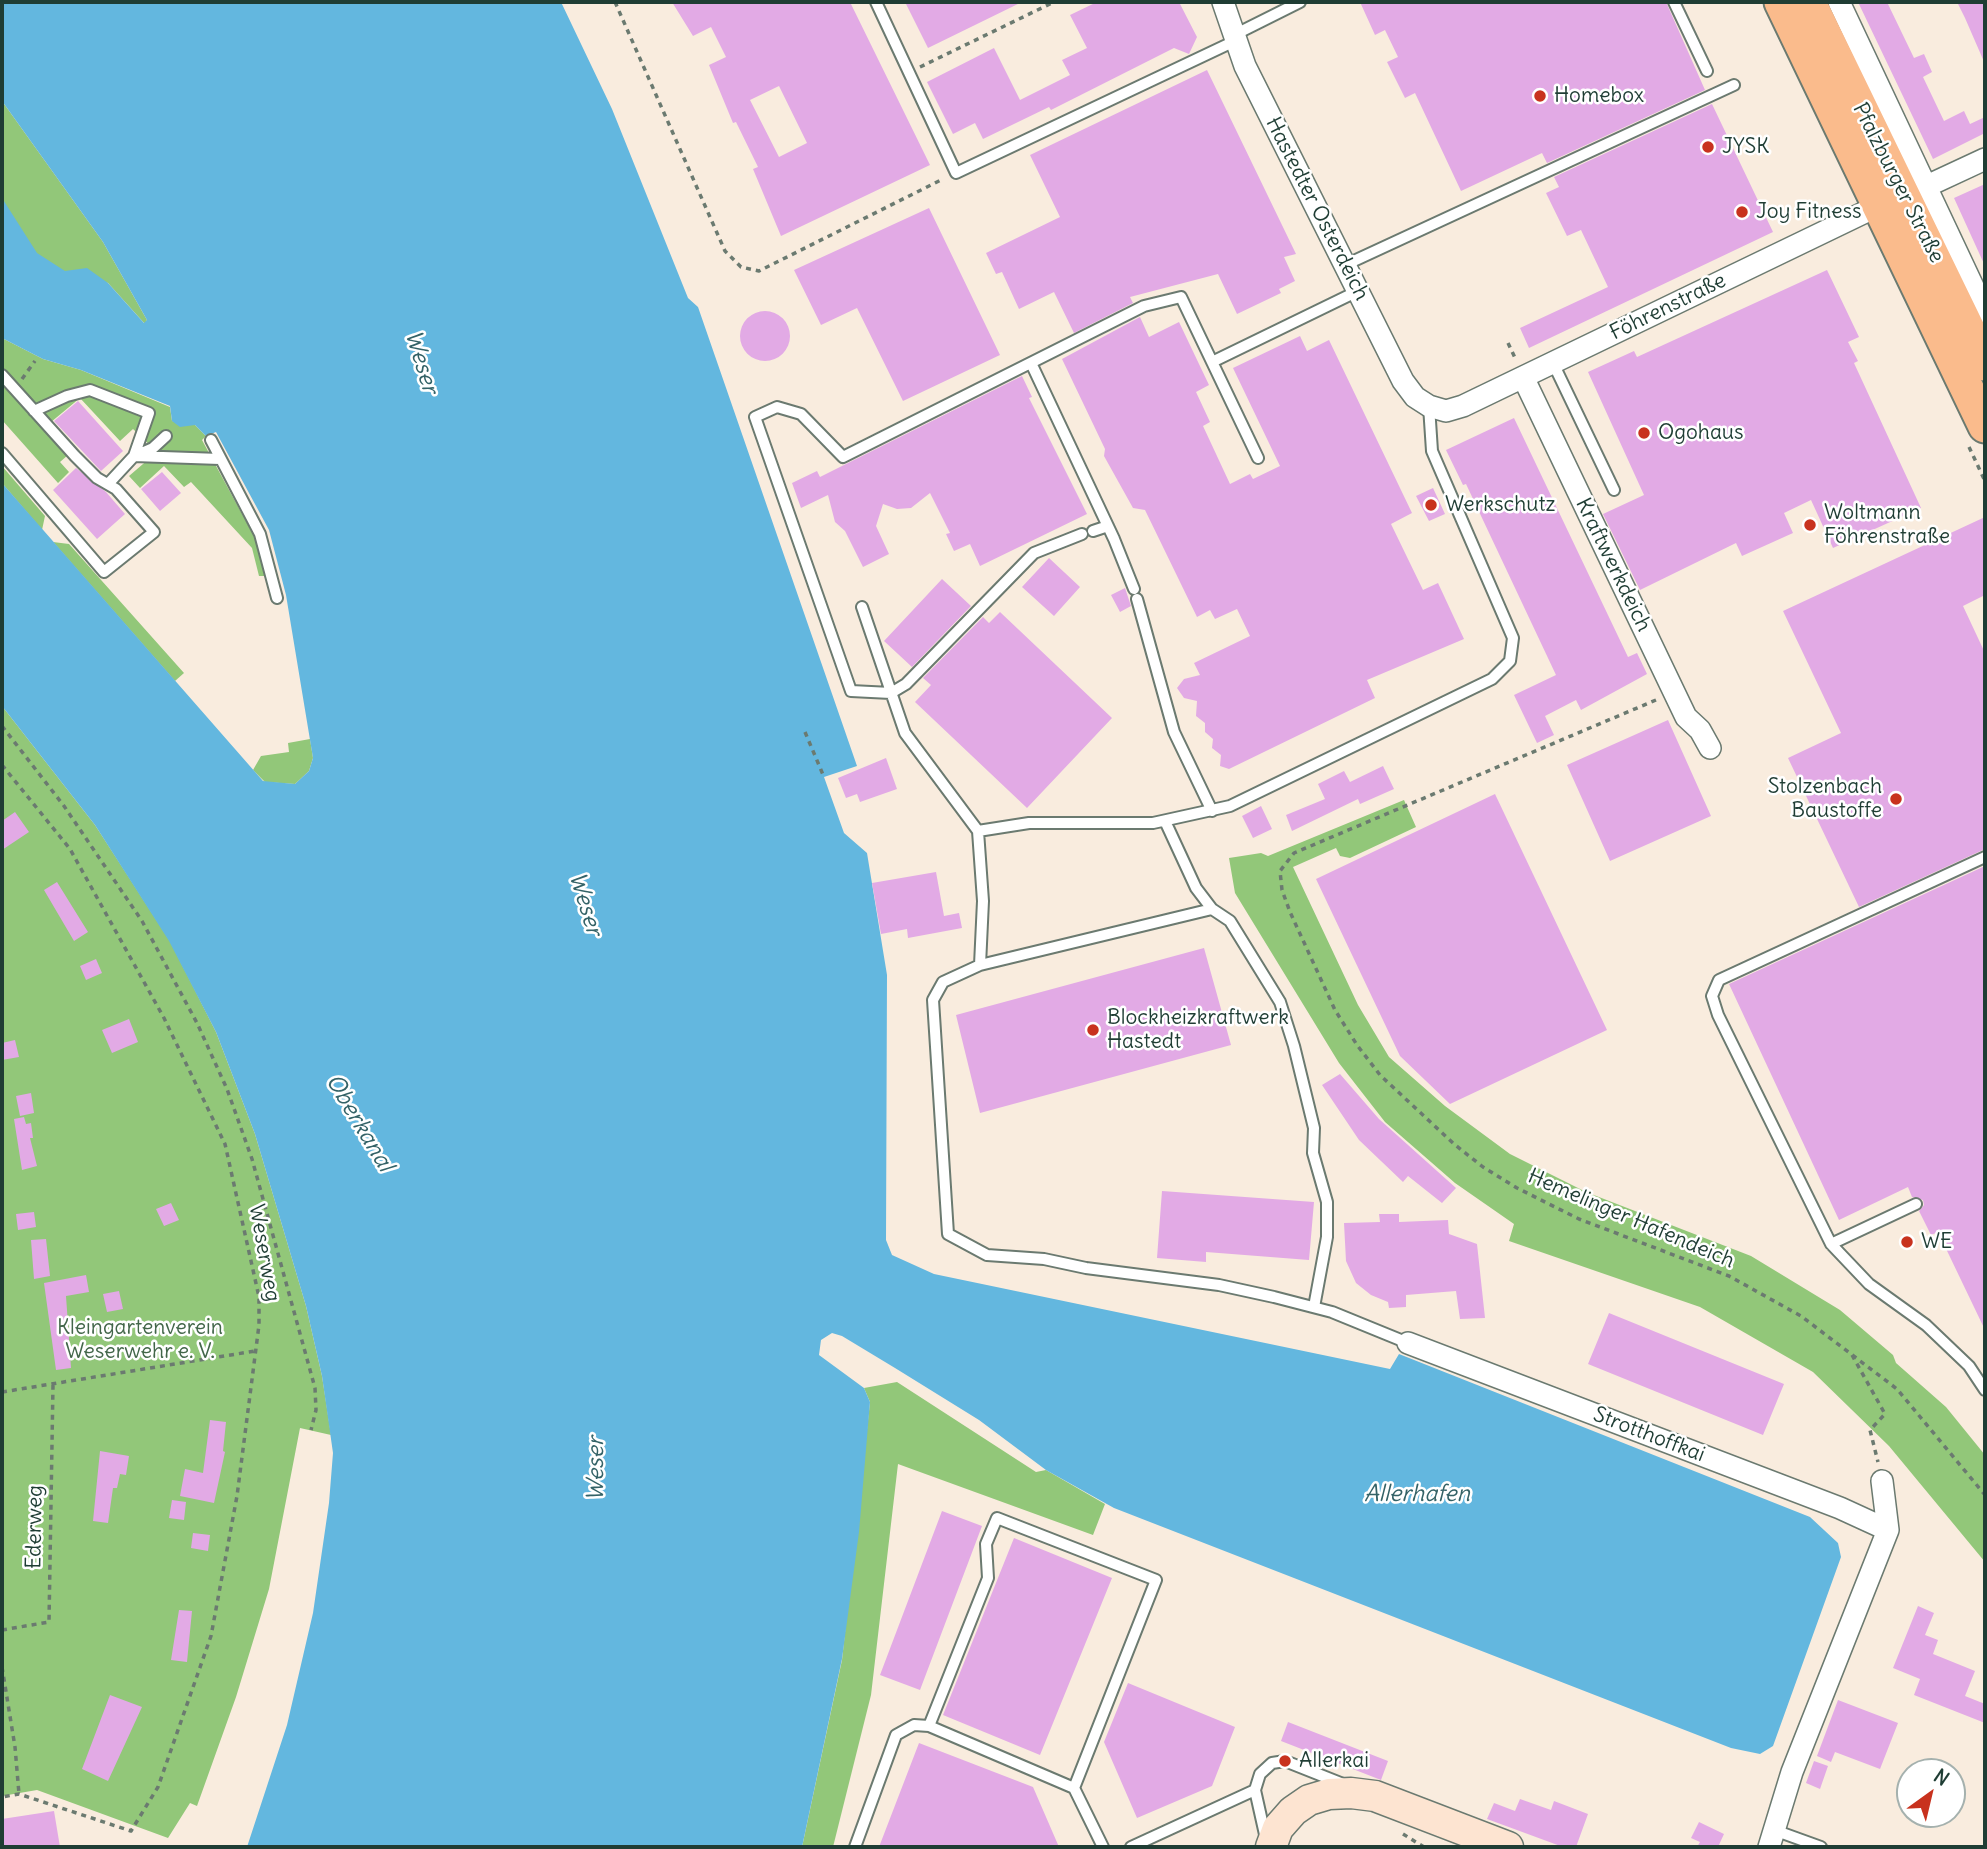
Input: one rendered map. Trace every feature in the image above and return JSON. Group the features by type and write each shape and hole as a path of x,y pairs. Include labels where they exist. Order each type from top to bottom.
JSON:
{"main road":[{"name":"Pfalzburger Straße","path":"1781,2 1903,195 1985,426"},
{"name":"Pfalzburger Straße","path":"1810,2 1985,364"}],"street":[{"name":"Hastedter Osterdeich","path":"1223,2 1245,66 1403,381 1415,397 1429,406"},
{"name":"Pfalzburger Straße","path":"1839,2 1903,195 1985,312"},
{"name":"Föhrenstraße","path":"1429,406 1446,411 1463,406 1903,195 1985,159"},
{"name":"Kraftwerkdeich","path":"1524,377 1686,717 1700,730 1710,748"},
{"name":"Strotthoffkai","path":"1408,1343 1840,1508 1888,1530"},
{"path":"1772,1839 1792,1772 1888,1530 1882,1481"},
{"path":"1270,1847 1278,1828 1293,1811 1309,1800 1329,1794 1375,1796 1508,1847"}],"lane":[{"path":"876,2 956,173 1236,37 1300,2"},
{"path":"1674,2 1707,71"},
{"path":"1345,265 1734,85"},
{"path":"1212,362 1358,291"},
{"path":"1108,526 1034,553 918,675 891,693 851,691 755,417 777,407 801,414 843,457 1144,306 1181,297 1258,458"},
{"path":"1553,362 1614,489"},
{"path":"1031,363 1108,526 1136,594 1174,732 1212,811"},
{"path":"2,375 97,478 116,489 154,532 104,572 2,453"},
{"path":"34,411 68,396 90,390 149,412 134,456 108,484"},
{"path":"978,831 1029,823 1165,821 1230,806 1492,680 1510,661 1513,638 1432,451 1429,406"},
{"path":"134,456 153,448 166,436"},
{"path":"211,440 260,534 277,598"},
{"path":"134,456 220,458"},
{"path":"862,607 905,733 978,831 983,901 980,965"},
{"path":"1165,821 1196,888 1212,909 1230,921 1280,1002 1294,1046 1314,1128 1313,1153 1326,1202 1327,1237 1314,1307"},
{"path":"1985,857 1719,980 1712,996 1718,1015 1831,1244 1868,1284 1926,1325 1969,1366 1985,1390"},
{"path":"1212,909 980,965 943,982 933,1000 948,1234 986,1255 1044,1259 1086,1268 1219,1285 1314,1307 1408,1343"},
{"path":"1831,1244 1916,1204"},
{"path":"929,1726 988,1578 986,1544 997,1518 1156,1580 1074,1788"},
{"path":"855,1847 896,1734 914,1725 929,1726 1074,1788 1103,1847"},
{"path":"1270,1847 1255,1790 1260,1774 1272,1763 1285,1761 1375,1796"},
{"path":"1131,1847 1255,1790"},
{"path":"1772,1839 1821,1847"}],"path":[{"path":"615,2 725,251 741,267 759,271 956,173"},
{"path":"909,72 1055,2"},
{"path":"1508,343 1514,354"},
{"path":"13,388 28,373 35,361"},
{"name":"Hemelinger Hafendeich","path":"1674,692 1294,853 1286,860 1280,872 1282,890 1335,1010 1380,1075 1435,1127 1483,1167 1517,1188 1579,1219 1729,1276 1801,1316 1897,1389 1985,1495"},
{"path":"2,726 64,806 149,933 197,1023 222,1078 253,1159 315,1388 316,1410 311,1430"},
{"path":"805,732 824,777"},
{"name":"Weserweg","path":"2,765 70,849 164,1017 225,1144 259,1297 237,1496 211,1636 159,1787 131,1831 19,1794"},
{"path":"2,1392 255,1351"},
{"path":"1851,1353 1885,1413 1870,1430 1882,1481"},
{"name":"Ederweg","path":"2,1630 49,1622 53,1385"},
{"path":"2,1667 15,1747 19,1794 2,1797"},
{"path":"1400,1829 1412,1841 1424,1847"}],"green space":[{"path":"2,101 103,242 147,320 145,324 108,283 65,271 2,271"},
{"path":"2,338 43,359 81,370 170,407 172,421 195,425 206,436 202,440 255,538 265,576 259,576 252,548 191,482 184,487 164,466 140,488 129,476 157,452 133,429 120,441 80,398 45,427 68,455 60,462 69,472 58,483 2,420 2,375 5,372 2,369"},
{"path":"2,466 45,516 42,530 2,483"},
{"path":"53,542 69,544 184,673 175,681"},
{"name":"Kleingartenverein Weserwehr e. V.","path":"2,706 95,825 170,941 216,1032 255,1134 306,1306 322,1376 331,1435 300,1428 269,1589 236,1697 197,1806 190,1803 168,1838 37,1790 2,1796"},
{"path":"310,739 313,758 309,771 295,784 265,782 253,770 261,756 289,752 288,743"},
{"path":"1404,800 1416,827 1350,858 1340,856 1336,848 1293,867 1358,1005 1389,1057 1445,1106 1510,1154 1586,1192 1751,1256 1840,1310 1893,1355 1896,1363 1946,1407 1985,1455 1985,1562 1889,1446 1813,1372 1700,1307 1509,1241 1514,1224 1455,1183 1385,1122 1339,1063 1235,893 1229,858 1261,853 1268,856"},
{"path":"897,1382 1036,1472 1046,1470 1105,1504 1093,1535 898,1464 871,1695 833,1847 802,1847 842,1660 870,1402 864,1388"}],"water":[{"path":"2,2 561,2 612,109 688,298 698,307 857,766 824,777 844,833 867,853 887,975 886,1240 892,1255 934,1274 1390,1369 1399,1354 1810,1517 1838,1543 1841,1557 1773,1746 1760,1754 1731,1748 1114,1508 1046,1470 979,1420 842,1336 832,1333 821,1340 819,1355 864,1388 870,1402 859,1532 842,1659 802,1847 247,1847 287,1725 313,1613 329,1503 333,1453 322,1376 306,1306 255,1134 216,1032 169,941 95,825 2,706 2,483 263,781 295,784 309,771 313,758 286,595 269,530 216,432 206,436 195,425 180,427 172,421 170,406 81,370 43,359 2,338 2,198 37,253 65,271 87,268 108,283 144,323 147,320 103,242 2,101"}],"building":[{"path":"672,2 850,2 930,165 781,236 753,169 758,167 736,122 733,123 709,65 726,57 711,27 693,36","holes":["779,86 807,143 779,157 750,100"]},
{"path":"905,2 1022,2 928,48"},
{"path":"1097,2 1179,2 1197,37 1189,54 1174,48 1051,110 1049,107 983,139 975,123 953,134 927,82 994,48 1020,100 1070,75 1062,60 1087,48 1070,15"},
{"name":"Homebox","path":"1360,2 1666,2 1705,90 1547,163 1542,153 1461,191 1415,93 1405,98 1387,62 1398,57 1385,30 1375,35"},
{"path":"1858,2 1887,2 1914,58 1924,54 1932,72 1923,77 1944,121 1964,111 1970,124 1985,117 1985,133 1933,159"},
{"path":"1957,2 1985,2 1985,64 1965,18"},
{"path":"1207,70 1296,254 1284,257 1295,281 1279,289 1281,293 1237,314 1218,274 1130,297 1133,303 1074,333 1054,292 1019,309 1002,272 996,274 986,253 1060,217 1030,155"},
{"path":"1712,104 1773,232 1529,348 1520,328 1608,287 1581,230 1567,236 1546,193 1559,187 1554,177"},
{"path":"1985,184 1985,266 1954,198"},
{"path":"929,208 1000,355 903,401 857,308 821,325 794,270"},
{"path":"1827,270 1859,337 1848,342 1858,361 1854,363 1921,508 1833,548 1811,500 1784,513 1793,533 1742,556 1736,543 1640,590 1603,514 1644,495 1588,372 1634,351 1637,357"},
{"path":"755,312 775,312 789,326 789,346 775,360 755,360 741,346 741,326"},
{"path":"1140,317 1149,337 1179,322 1209,385 1196,392 1210,422 1203,426 1230,484 1250,474 1253,479 1280,466 1233,368 1300,336 1307,351 1329,340 1412,513 1391,524 1423,590 1438,583 1464,639 1367,680 1375,698 1229,769 1220,766 1221,755 1212,748 1213,739 1205,732 1205,723 1196,716 1197,701 1184,698 1177,688 1184,679 1200,675 1194,663 1250,636 1237,609 1215,619 1210,610 1197,617 1145,510 1133,508 1104,456 1105,449 1062,359"},
{"path":"1022,376 1032,397 1029,398 1087,514 980,566 970,544 954,551 946,534 950,533 930,493 911,508 897,509 883,504 876,526 889,554 863,567 845,531 835,522 828,495 801,508 792,483 817,471 820,477"},
{"path":"78,401 123,451 101,471 54,421"},
{"path":"1514,418 1628,657 1637,653 1647,674 1581,710 1576,700 1545,716 1554,735 1537,743 1514,695 1556,675 1466,484 1463,485 1446,450"},
{"path":"76,468 106,492 125,514 97,539 53,490"},
{"path":"162,472 181,493 160,511 141,489"},
{"name":"Werkschutz","path":"1433,488 1445,514 1429,521 1416,496"},
{"path":"1985,517 1985,595 1963,606 1985,653 1985,849 1859,907 1788,758 1841,733 1783,611"},
{"path":"1049,558 1080,587 1054,616 1022,587"},
{"path":"942,579 971,606 912,667 884,641"},
{"path":"1125,588 1131,606 1120,612 1111,595"},
{"path":"1000,612 1112,718 1027,808 915,702 931,685 923,678 983,617 989,623"},
{"path":"1668,720 1711,816 1610,861 1567,765"},
{"path":"886,758 897,789 860,802 857,794 846,798 838,778"},
{"path":"1383,766 1394,789 1360,804 1358,799 1292,831 1286,815 1325,799 1318,784 1344,771 1350,782"},
{"path":"1495,794 1607,1030 1450,1104 1400,1056 1316,879"},
{"path":"1261,806 1272,829 1253,838 1242,816"},
{"path":"15,812 29,832 2,850 2,821"},
{"path":"1985,866 1985,1330 1938,1232 1931,1235 1919,1211 1924,1205 1923,1200 1912,1197 1908,1187 1839,1220 1729,984"},
{"path":"936,872 944,916 959,913 962,928 908,938 907,929 881,934 872,883"},
{"path":"57,882 88,932 74,941 44,890"},
{"name":"Blockheizkraftwerk Hastedt","path":"1204,948 1231,1045 980,1113 956,1015"},
{"path":"96,959 102,973 86,980 80,966"},
{"path":"129,1019 138,1042 112,1053 102,1030"},
{"path":"15,1040 19,1057 2,1060 2,1043"},
{"path":"1340,1074 1379,1119 1456,1188 1442,1203 1408,1176 1403,1182 1359,1140 1322,1085"},
{"path":"31,1093 34,1113 20,1116 16,1096"},
{"path":"24,1117 26,1124 31,1123 33,1138 30,1138 37,1166 22,1170 14,1119"},
{"path":"1162,1191 1314,1202 1309,1260 1206,1252 1206,1262 1157,1258"},
{"path":"171,1203 179,1220 164,1226 156,1209"},
{"path":"34,1212 36,1227 18,1230 16,1214"},
{"path":"1379,1214 1399,1214 1399,1222 1448,1220 1449,1234 1477,1244 1485,1318 1460,1319 1456,1291 1406,1295 1406,1307 1389,1308 1388,1302 1371,1295 1356,1283 1346,1261 1344,1223 1380,1222"},
{"path":"46,1239 50,1276 34,1279 31,1240"},
{"path":"86,1275 89,1292 66,1296 71,1368 56,1370 44,1283"},
{"path":"119,1291 123,1309 107,1312 103,1294"},
{"path":"1609,1313 1784,1384 1763,1435 1588,1364"},
{"path":"210,1420 226,1422 225,1452 214,1503 180,1496 185,1469 203,1473"},
{"path":"100,1451 129,1456 126,1475 120,1474 117,1488 113,1488 108,1523 93,1521"},
{"path":"172,1500 186,1502 184,1520 169,1518"},
{"path":"942,1511 982,1526 920,1690 880,1675"},
{"path":"193,1533 210,1535 208,1551 191,1548"},
{"path":"1014,1538 1112,1578 1040,1755 943,1715"},
{"path":"1918,1606 1934,1613 1925,1635 1938,1640 1933,1654 1975,1671 1965,1696 1985,1704 1985,1723 1914,1695 1920,1679 1893,1668"},
{"path":"179,1610 192,1611 187,1662 171,1660"},
{"path":"1128,1683 1235,1727 1212,1786 1137,1818 1104,1742"},
{"path":"110,1695 142,1707 108,1781 82,1769"},
{"path":"1838,1700 1898,1723 1880,1769 1835,1752 1831,1762 1817,1756"},
{"path":"1288,1722 1388,1761 1381,1780 1281,1741"},
{"path":"919,1743 1033,1787 1059,1847 879,1847"},
{"path":"1814,1761 1828,1766 1820,1789 1806,1783"},
{"path":"1520,1799 1551,1810 1554,1801 1588,1814 1576,1847 1563,1847 1487,1819 1494,1803 1515,1811"},
{"path":"54,1811 60,1847 2,1847 2,1819"},
{"path":"1699,1822 1724,1834 1718,1847 1697,1847 1700,1842 1691,1838"}],"place":[{"name":"Homebox","path":"1540,96"},
{"name":"JYSK","path":"1708,147"},
{"name":"Joy Fitness","path":"1742,212"},
{"name":"Ogohaus","path":"1644,433"},
{"name":"Werkschutz","path":"1431,505"},
{"name":"Woltmann Föhrenstraße","path":"1810,525"},
{"name":"Stolzenbach Baustoffe","path":"1896,799"},
{"name":"Blockheizkraftwerk Hastedt","path":"1093,1030"},
{"name":"WE","path":"1907,1242"},
{"name":"Allerkai","path":"1285,1761"}],"water label":[{"name":"Weser","path":"421,362"},
{"name":"Weser","path":"585,904"},
{"name":"Oberkanal","path":"359,1123"},
{"name":"Weser","path":"596,1469"},
{"name":"Allerhafen","path":"1417,1494"}]}
